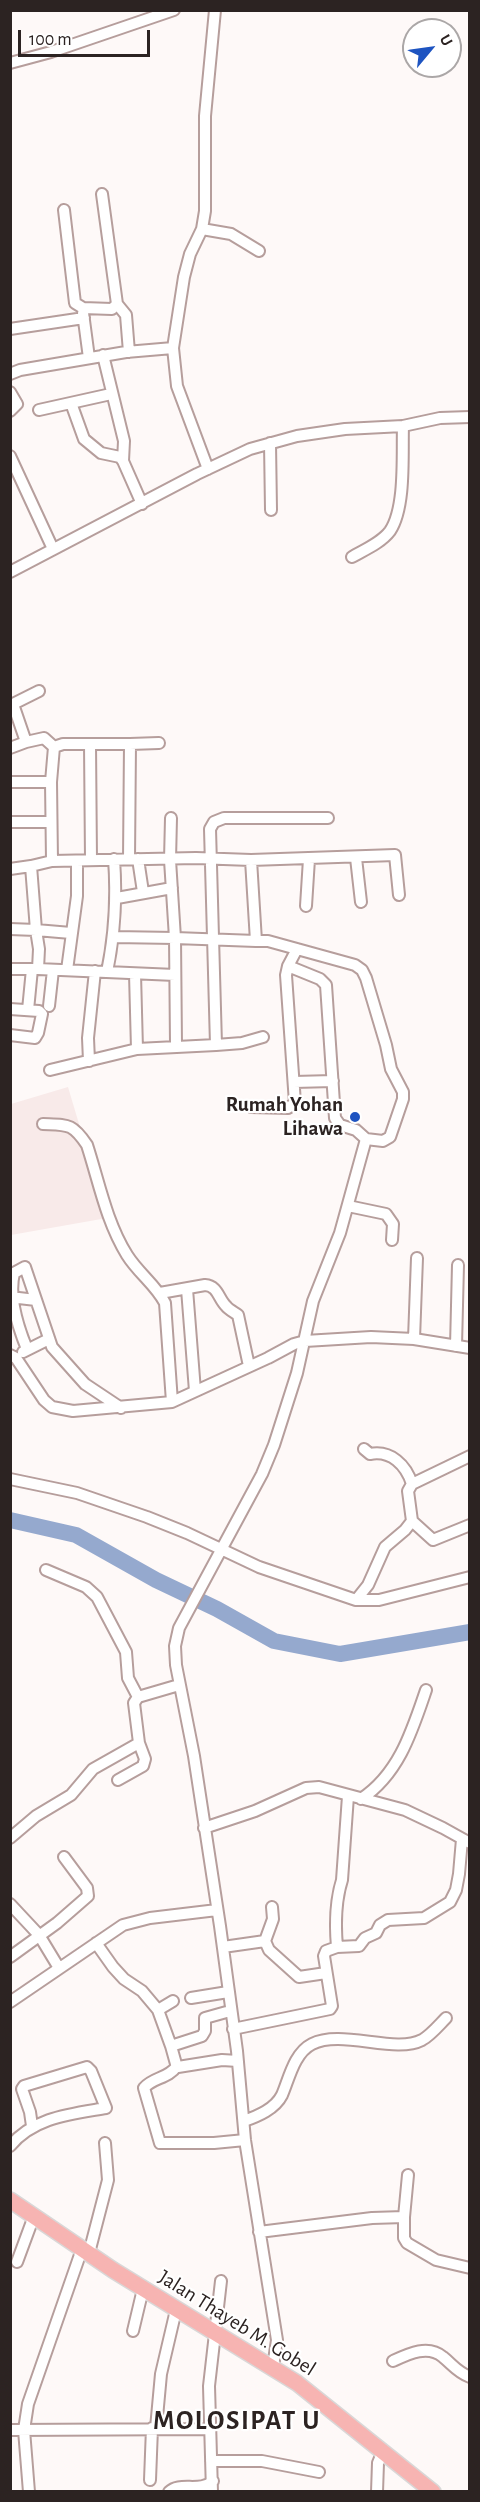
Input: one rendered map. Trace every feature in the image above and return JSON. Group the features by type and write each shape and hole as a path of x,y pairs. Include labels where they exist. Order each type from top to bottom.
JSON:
{"main road":[{"name":"Jalan Thayeb M. Gobel","path":"10,2200 176,2310 273,2367 433,2492"}],"street":[{"path":"10,63 51,52 174,10"},
{"path":"207,469 177,386 173,348 184,277 190,255 202,229 207,190 205,116 215,10"},
{"path":"102,194 117,304 126,315 129,352"},
{"path":"64,210 73,297 83,313 89,358"},
{"path":"202,229 231,234 259,251"},
{"path":"10,329 112,309 117,304"},
{"path":"10,374 20,370 89,358 173,348"},
{"path":"103,356 124,441 123,461 141,504"},
{"path":"10,392 17,404 10,411"},
{"path":"39,410 111,394"},
{"path":"71,403 84,439 101,453 123,461"},
{"path":"10,572 231,457 270,443 345,429 403,426 440,418 470,417"},
{"path":"352,557 376,543 390,530 397,512 400,489 403,426"},
{"path":"270,443 271,510"},
{"path":"10,456 53,549"},
{"path":"27,742 12,705 39,691"},
{"path":"10,748 44,738 54,747"},
{"path":"54,747 63,744 159,743"},
{"path":"90,744 91,860"},
{"path":"130,744 133,859 143,892"},
{"path":"52,861 51,782 54,747"},
{"path":"12,782 51,782"},
{"path":"171,818 170,860 175,938 176,1045"},
{"path":"216,1044 210,829 212,824 219,819 328,818"},
{"path":"10,822 51,822"},
{"path":"10,869 52,861 309,859 395,855 399,895"},
{"path":"356,858 361,902"},
{"path":"106,972 114,937 117,898 114,859"},
{"path":"306,906 309,859"},
{"path":"251,860 256,940"},
{"path":"67,970 77,896 77,861"},
{"path":"28,1010 39,950 31,866"},
{"path":"117,898 134,897 143,892 172,888"},
{"path":"10,929 71,933"},
{"path":"114,937 256,940 355,965 362,970 386,1045 391,1069 403,1092 403,1099 390,1137 383,1141 366,1139 356,1130 337,1122 326,985 320,979 288,966"},
{"path":"251,1107 293,1106 296,1100 286,975 297,949"},
{"path":"10,969 175,975"},
{"path":"49,1006 53,970"},
{"path":"89,1061 88,1038 95,971"},
{"path":"135,974 137,1049"},
{"path":"10,1009 42,1014 37,1036 10,1035"},
{"path":"50,1070 137,1049 242,1043 263,1037"},
{"path":"294,1082 333,1081"},
{"path":"43,1124 68,1125 79,1133 87,1145 114,1231 127,1256 144,1280 160,1293 165,1303 172,1402"},
{"path":"273,2367 277,2340 245,2140 238,2061 223,1947 188,1723 179,1685 175,1646 179,1628 203,1586 274,1446 305,1341 313,1300 348,1206 366,1139"},
{"path":"348,1206 386,1214 393,1224 392,1240"},
{"path":"414,1339 417,1258"},
{"path":"456,1346 458,1264"},
{"path":"27,1349 20,1331 11,1284 14,1273 26,1267 52,1347 85,1384 121,1408"},
{"path":"160,1293 210,1285 227,1307 238,1315 249,1366"},
{"path":"187,1289 195,1391"},
{"path":"12,1297 36,1300"},
{"path":"49,1339 13,1356 52,1407 72,1411 172,1402 294,1344 305,1341 340,1337 414,1339 470,1348"},
{"path":"364,1449 370,1454 378,1452 391,1455 405,1469 412,1484"},
{"path":"356,1600 369,1585 385,1547 412,1521 408,1491 412,1484 470,1456"},
{"path":"10,1479 76,1493 147,1517 260,1567 356,1600 379,1600 470,1577"},
{"path":"412,1521 433,1540 470,1525"},
{"path":"46,1570 86,1587 97,1597 126,1652 128,1678 138,1697"},
{"path":"118,1780 144,1766 145,1759 139,1743 134,1704 138,1697 179,1685"},
{"path":"361,1799 373,1791 396,1764 406,1745 426,1690"},
{"path":"10,1838 36,1816 71,1795 93,1769 139,1743"},
{"path":"204,1828 255,1811 306,1788 319,1787 405,1810 466,1841 456,1890 450,1902 424,1918 388,1920 380,1925 376,1933 364,1938 359,1946 328,1949 325,1954 330,2009 233,2029"},
{"path":"337,1947 336,1901 342,1880 348,1796"},
{"path":"10,1957 84,1902 89,1893 64,1857"},
{"path":"10,1904 39,1935 59,1968"},
{"path":"272,1907 273,1919 265,1941 269,1950 298,1977 327,1973"},
{"path":"10,2002 96,1942 131,1922 217,1910"},
{"path":"223,1947 265,1941"},
{"path":"96,1942 113,1967 124,1979 142,1991 158,2010 177,2066"},
{"path":"191,1998 228,1992"},
{"path":"158,2010 173,2001"},
{"path":"171,2046 202,2036 205,2031 205,2018 230,2011"},
{"path":"244,2121 261,2114 279,2099 301,2054 311,2044 346,2040 412,2043 425,2038 446,2018"},
{"path":"238,2061 222,2060 177,2066 170,2075 149,2083 144,2088 160,2143 214,2143 245,2140"},
{"path":"10,2146 32,2126 66,2115 106,2108 91,2071 87,2067 24,2086 22,2089 32,2126"},
{"path":"29,2492 24,2430 28,2403 85,2251 108,2180 105,2143"},
{"path":"408,2175 404,2217 404,2238 407,2243 436,2260 470,2268"},
{"path":"17,2262 34,2216"},
{"path":"259,2232 383,2217 404,2217"},
{"path":"169,2492 174,2488 212,2486 209,2386 220,2281"},
{"path":"133,2331 143,2289"},
{"path":"150,2480 161,2374 176,2310"},
{"path":"393,2361 409,2353 433,2352 443,2356 457,2371 470,2377"},
{"path":"10,2430 210,2429"},
{"path":"377,2492 378,2463 383,2451"},
{"path":"211,2461 262,2461 319,2472"}],"shaded area":[{"path":"68,1087 107,1218 11,1235 11,1104"}],"waterway":[{"path":"10,1520 76,1535 156,1580 217,1609 274,1641 340,1654 470,1632"}],"place":[{"name":"Rumah Yohan Lihawa","path":"355,1117"}],"district":[{"name":"MOLOSIPAT U","path":"237,2421"}]}
